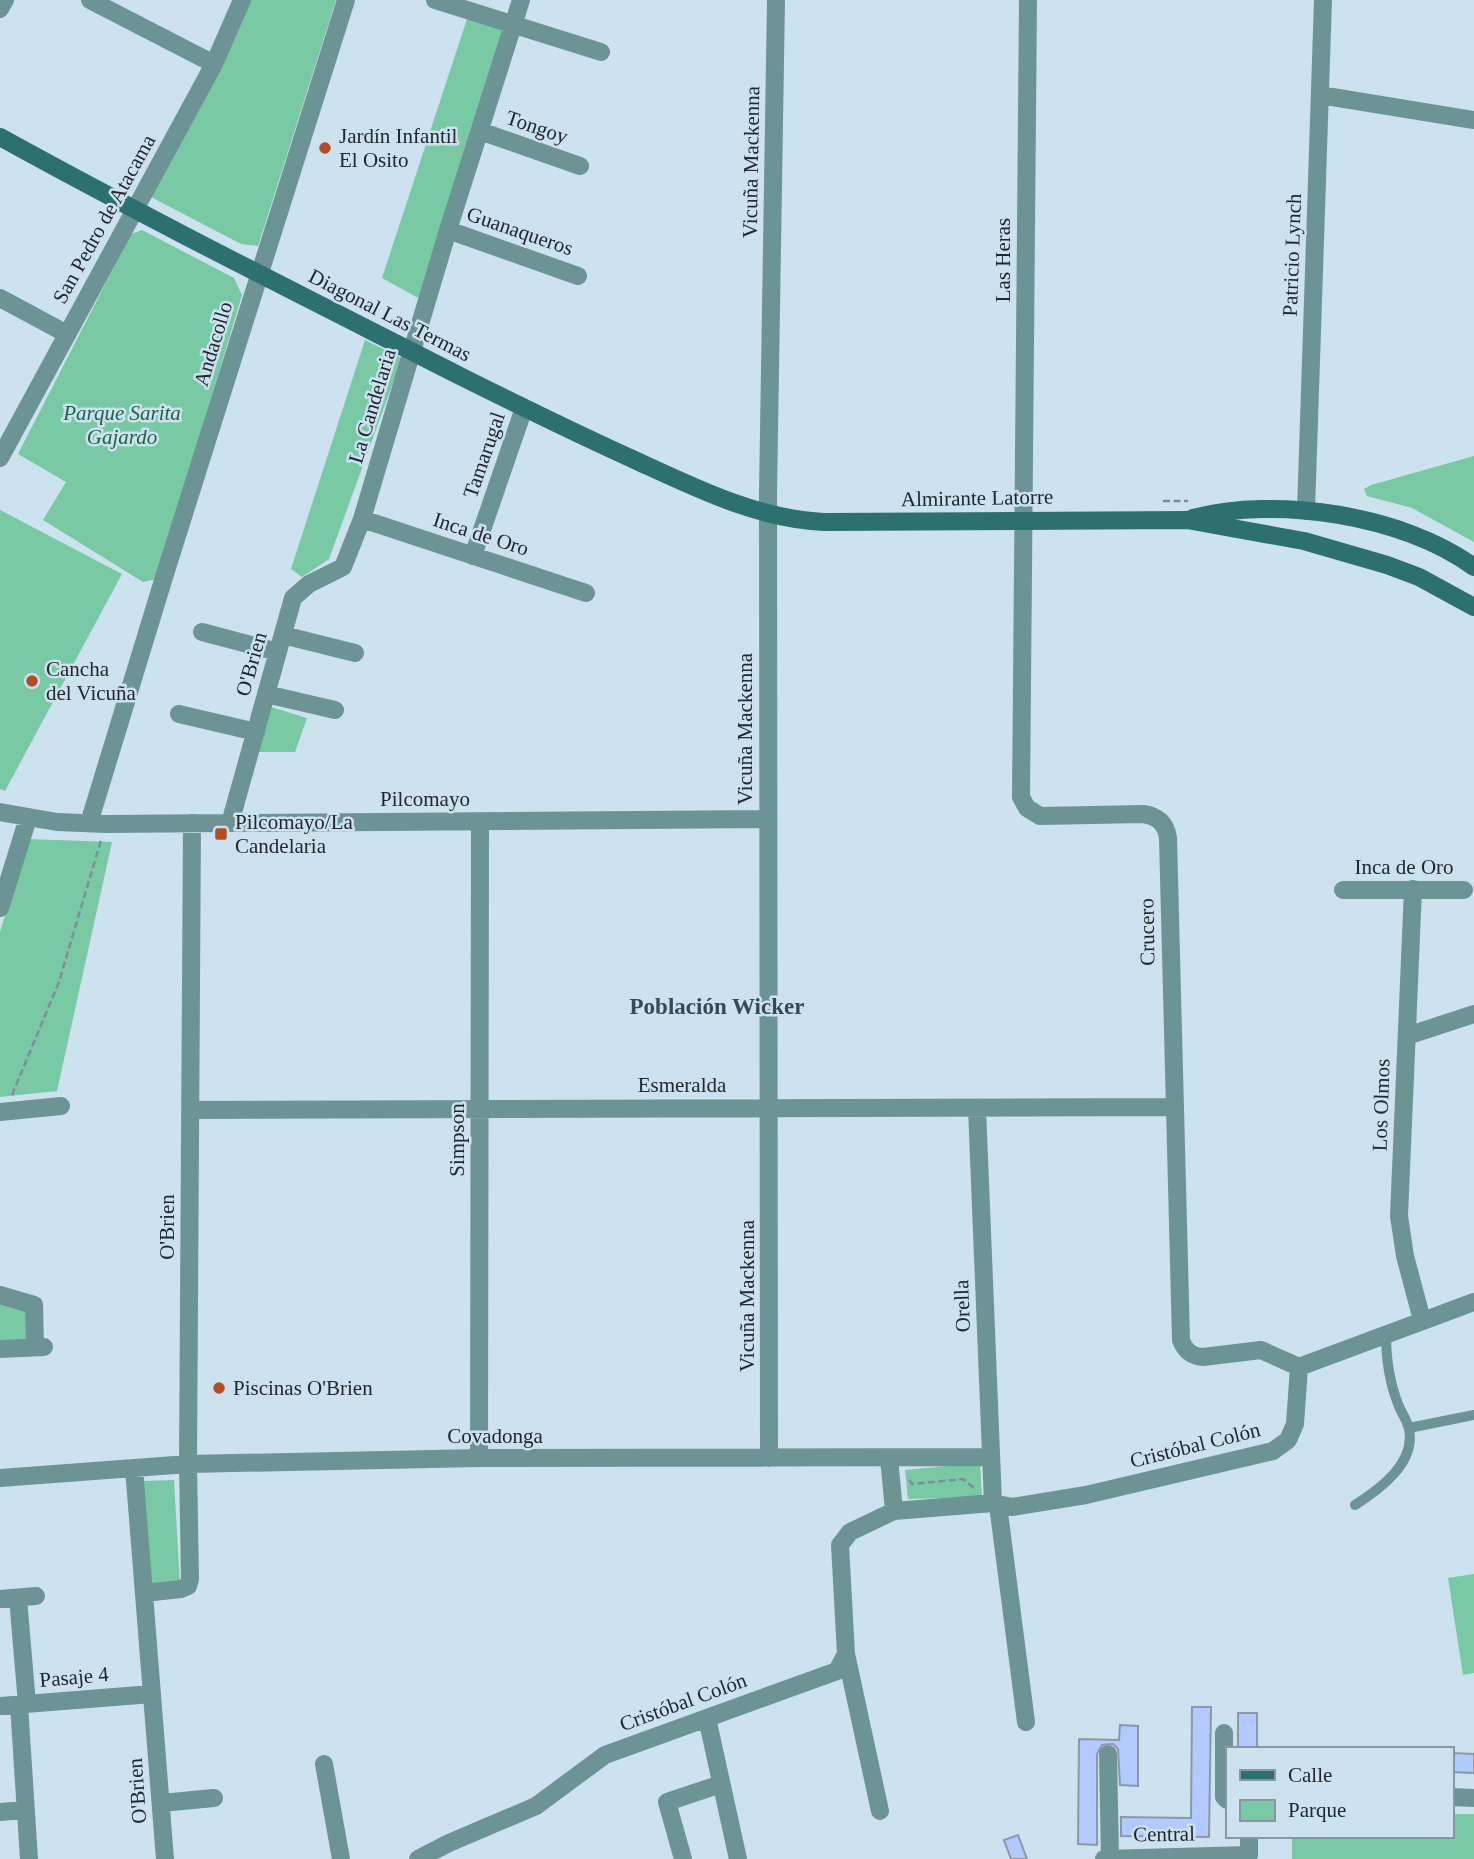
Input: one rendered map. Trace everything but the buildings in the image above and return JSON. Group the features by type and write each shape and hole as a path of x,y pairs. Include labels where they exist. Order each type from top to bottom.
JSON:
{"main road":[{"name":"Diagonal Las Termas","path":"0,137 134,211 524,408 700,491 768,513"},
{"name":"Almirante Latorre","path":"1187,520 1227,511 1323,512 1390,527 1422,539 1474,567"},
{"name":"Almirante Latorre","path":"768,513 800,521 824,522 1187,520 1304,541 1387,565 1419,577 1474,607"}],"street":[{"path":"0,9 5,0"},
{"path":"90,0 214,64"},
{"name":"San Pedro de Atacama","path":"0,458 214,64 242,0"},
{"name":"Andacollo","path":"97,824 259,274 346,0"},
{"path":"435,0 601,52"},
{"name":"La Candelaria","path":"293,598 309,584 340,570 346,562 362,519 447,230 521,0"},
{"name":"Vicuña Mackenna","path":"769,1458 768,513 776,0"},
{"name":"Las Heras","path":"1024,520 1028,0"},
{"name":"Patricio Lynch","path":"1306,511 1323,0"},
{"path":"1320,95 1474,120"},
{"name":"Tongoy","path":"480,131 580,166"},
{"name":"Guanaqueros","path":"447,230 578,276"},
{"path":"0,298 67,334"},
{"name":"Tamarugal","path":"473,555 524,408"},
{"name":"Inca de Oro","path":"362,519 586,593"},
{"name":"Crucero","path":"1024,520 1021,797 1027,808 1040,816 1143,814 1155,817 1164,825 1168,838 1180,1330 1183,1346 1194,1356 1203,1357 1261,1350 1299,1367"},
{"name":"O'Brien","path":"230,823 293,598"},
{"path":"202,632 355,653"},
{"path":"266,694 335,710"},
{"path":"179,714 256,732"},
{"name":"Pilcomayo","path":"0,812 28,818 97,824 767,819"},
{"path":"0,908 28,818"},
{"name":"Simpson","path":"480,821 480,1458"},
{"name":"O'Brien","path":"144,1593 181,1589 188,1586 190,1579 188,1464 192,823"},
{"name":"Los Olmos","path":"1413,889 1400,1227 1422,1320"},
{"name":"Inca de Oro","path":"1343,890 1464,890"},
{"path":"1407,1036 1474,1014"},
{"path":"3,1112 61,1106"},
{"name":"Esmeralda","path":"191,1110 1174,1107"},
{"name":"Orella","path":"977,1108 991,1457 995,1504 1026,1722"},
{"path":"0,1295 34,1305 40,1347 0,1349"},
{"path":"1299,1367 1474,1302"},
{"name":"Cristóbal Colón","path":"418,1859 536,1806 605,1755 837,1671 845,1654 840,1545 850,1532 894,1511 995,1504 1012,1507 1086,1495 1273,1451 1288,1440 1295,1424 1299,1367"},
{"name":"Covadonga","path":"0,1478 188,1464 480,1458 991,1457"},
{"path":"889,1458 894,1511"},
{"name":"O'Brien","path":"134,1468 165,1859"},
{"path":"0,1599 27,1597 23,1704 25,1810 29,1859"},
{"path":"845,1654 880,1811"},
{"name":"Pasaje 4","path":"0,1706 152,1694"},
{"path":"707,1718 738,1859"},
{"path":"1224,1733 1226,1799"},
{"path":"1107,1858 1108,1754"},
{"path":"324,1764 341,1859"},
{"path":"683,1859 667,1802 721,1784"},
{"path":"1453,1797 1474,1798"},
{"path":"161,1803 214,1798"},
{"path":"0,1812 25,1810"},
{"name":"Central","path":"1107,1858 1249,1857 1249,1838"}],"lane":[{"path":"1355,1504 1371,1495 1401,1468 1410,1444 1409,1428 1392,1385 1386,1358 1386,1334"},
{"path":"1409,1428 1474,1415"}],"path":[{"path":"1152,502 1193,501"},
{"path":"3,1112 59,982 97,824"},
{"path":"889,1458 912,1484 963,1479 995,1504"}],"green space":[{"path":"244,0 336,0 258,246 241,244 151,197"},
{"path":"467,19 505,31 420,299 382,278"},
{"name":"Parque Sarita Gajardo","path":"142,230 234,278 242,295 157,579 143,582 43,520 66,482 18,454 131,234"},
{"path":"365,340 402,358 329,559 302,577 291,569"},
{"path":"1474,456 1474,542 1412,508 1367,496 1364,489 1371,485"},
{"name":"Cancha del Vicuña","path":"0,510 122,574 5,791 0,789"},
{"path":"271,707 307,718 295,752 257,752"},
{"path":"28,839 112,842 57,1091 0,1097 0,932"},
{"path":"0,1304 26,1311 27,1343 0,1344"},
{"path":"980,1463 982,1497 908,1499 905,1470"},
{"path":"174,1480 180,1584 148,1586 143,1481"},
{"path":"1474,1574 1474,1673 1463,1675 1448,1578"},
{"path":"1453,1814 1474,1814 1474,1859 1292,1859 1292,1838 1453,1838"}],"place":[{"name":"Jardín Infantil El Osito","path":"325,148"},
{"name":"Cancha del Vicuña","path":"32,681"},
{"name":"Pilcomayo/La Candelaria","path":"221,834"},
{"name":"Piscinas O'Brien","path":"219,1388"}],"district":[{"name":"Población Wicker","path":"717,1006"}]}
